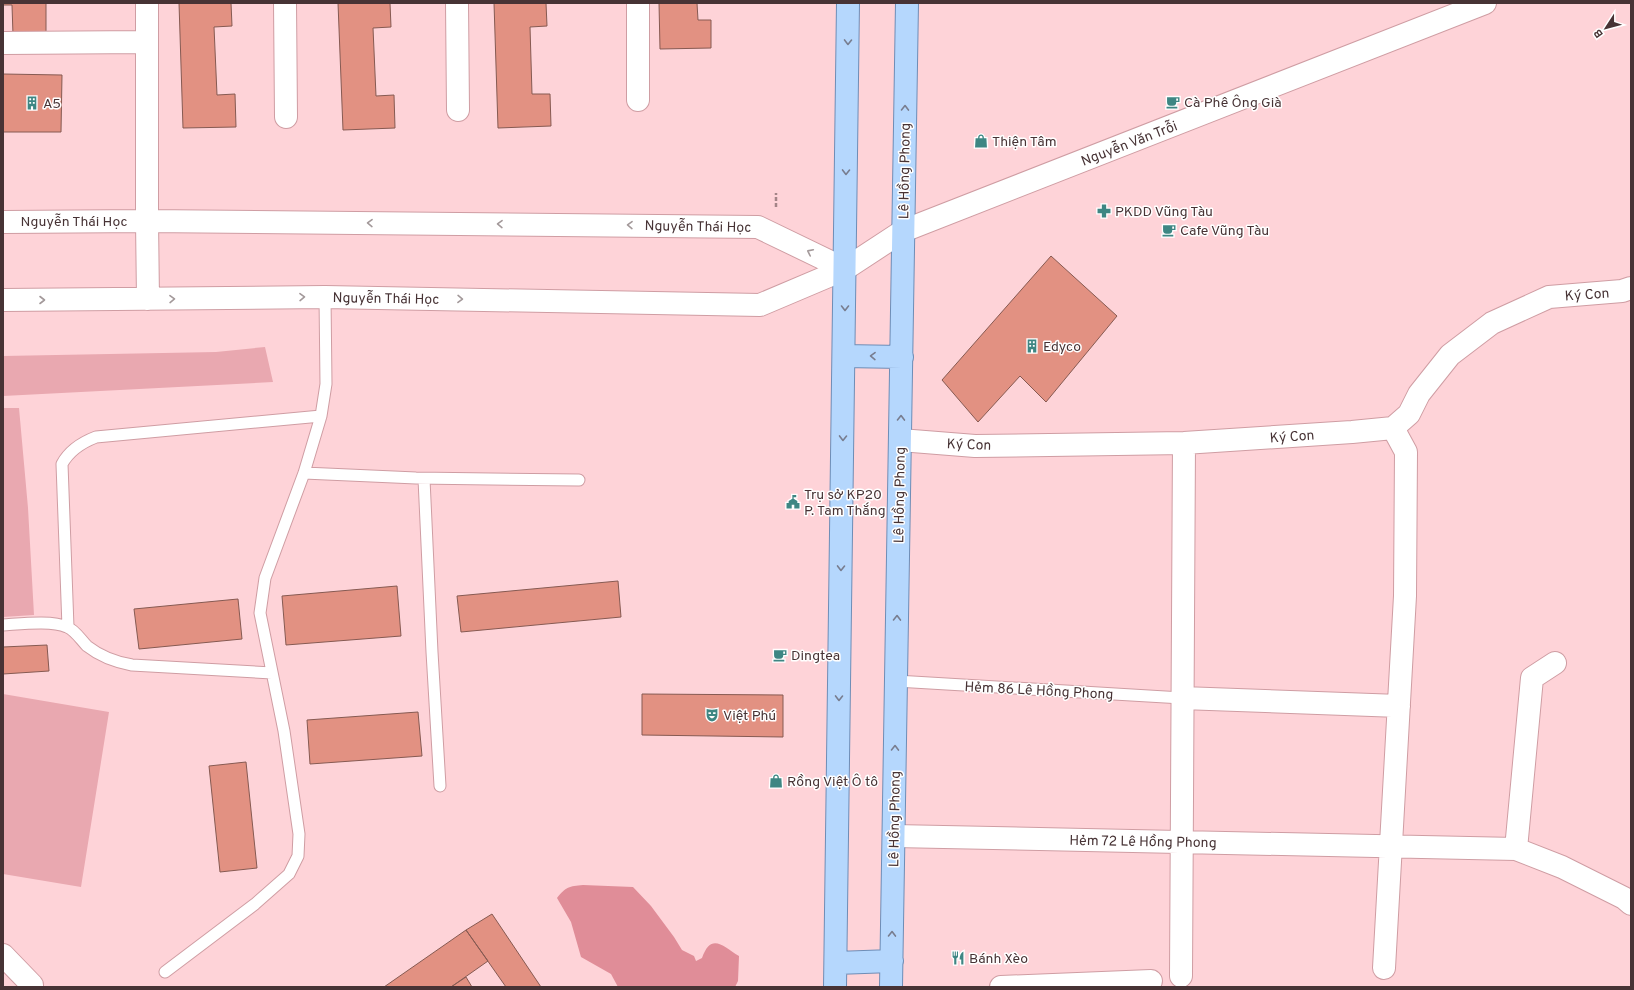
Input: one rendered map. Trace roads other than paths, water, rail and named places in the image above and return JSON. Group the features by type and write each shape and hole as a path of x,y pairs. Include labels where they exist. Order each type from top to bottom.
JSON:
{"main road":[{"path":"835,987 848,3"},
{"name":"Lê Hồng Phong","path":"891,987 907,3"},
{"path":"844,356 902,357"},
{"path":"836,963 892,962"}],"street":[{"path":"147,3 148,299"},
{"path":"285,3 286,117"},
{"path":"457,3 458,110"},
{"path":"638,3 638,100"},
{"name":"Nguyễn Văn Trỗi","path":"845,269 904,231 1486,3"},
{"path":"3,43 147,42"},
{"name":"Nguyễn Thái Học","path":"3,222 147,221 758,227 845,269"},
{"name":"Nguyễn Thái Học","path":"3,300 325,297 760,305 845,269"},
{"name":"Ký Con","path":"900,440 975,446 1184,443 1393,428 1409,414 1419,394 1450,354 1492,323 1549,297 1622,291 1631,288"},
{"path":"1384,968 1405,596 1406,452 1393,428"},
{"path":"1181,976 1184,443"},
{"path":"1555,663 1532,678 1516,849 1562,867 1624,898 1631,904"},
{"path":"1182,698 1399,706"},
{"name":"Hẻm 72 Lê Hồng Phong","path":"894,836 1516,849"},
{"path":"3,955 32,985 32,987"},
{"path":"1001,987 1087,985 1151,981"}],"lane":[{"path":"166,972 266,894 289,874 298,856 298,828 284,731 260,613 265,578 304,473 321,416 326,384 325,297"},
{"path":"68,627 62,464 70,452 96,436 321,416"},
{"path":"304,473 424,479 579,480"},
{"path":"424,479 440,786"},
{"path":"3,625 42,623 68,627 88,646 115,662 132,665 272,673"},
{"name":"Hẻm 86 Lê Hồng Phong","path":"896,681 1182,698"}],"place":[{"name":"Cà Phê Ông Già","path":"1173,102"},
{"name":"A5","path":"32,103"},
{"name":"Thiện Tâm","path":"981,141"},
{"name":"PKDD Vũng Tàu","path":"1104,211"},
{"name":"Cafe Vũng Tàu","path":"1169,230"},
{"name":"Edyco","path":"1032,346"},
{"name":"Trụ sở KP20 P. Tam Thắng","path":"793,502"},
{"name":"Dingtea","path":"780,655"},
{"name":"Việt Phú","path":"712,715"},
{"name":"Rồng Việt Ô tô","path":"776,781"},
{"name":"Bánh Xèo","path":"958,958"}]}
